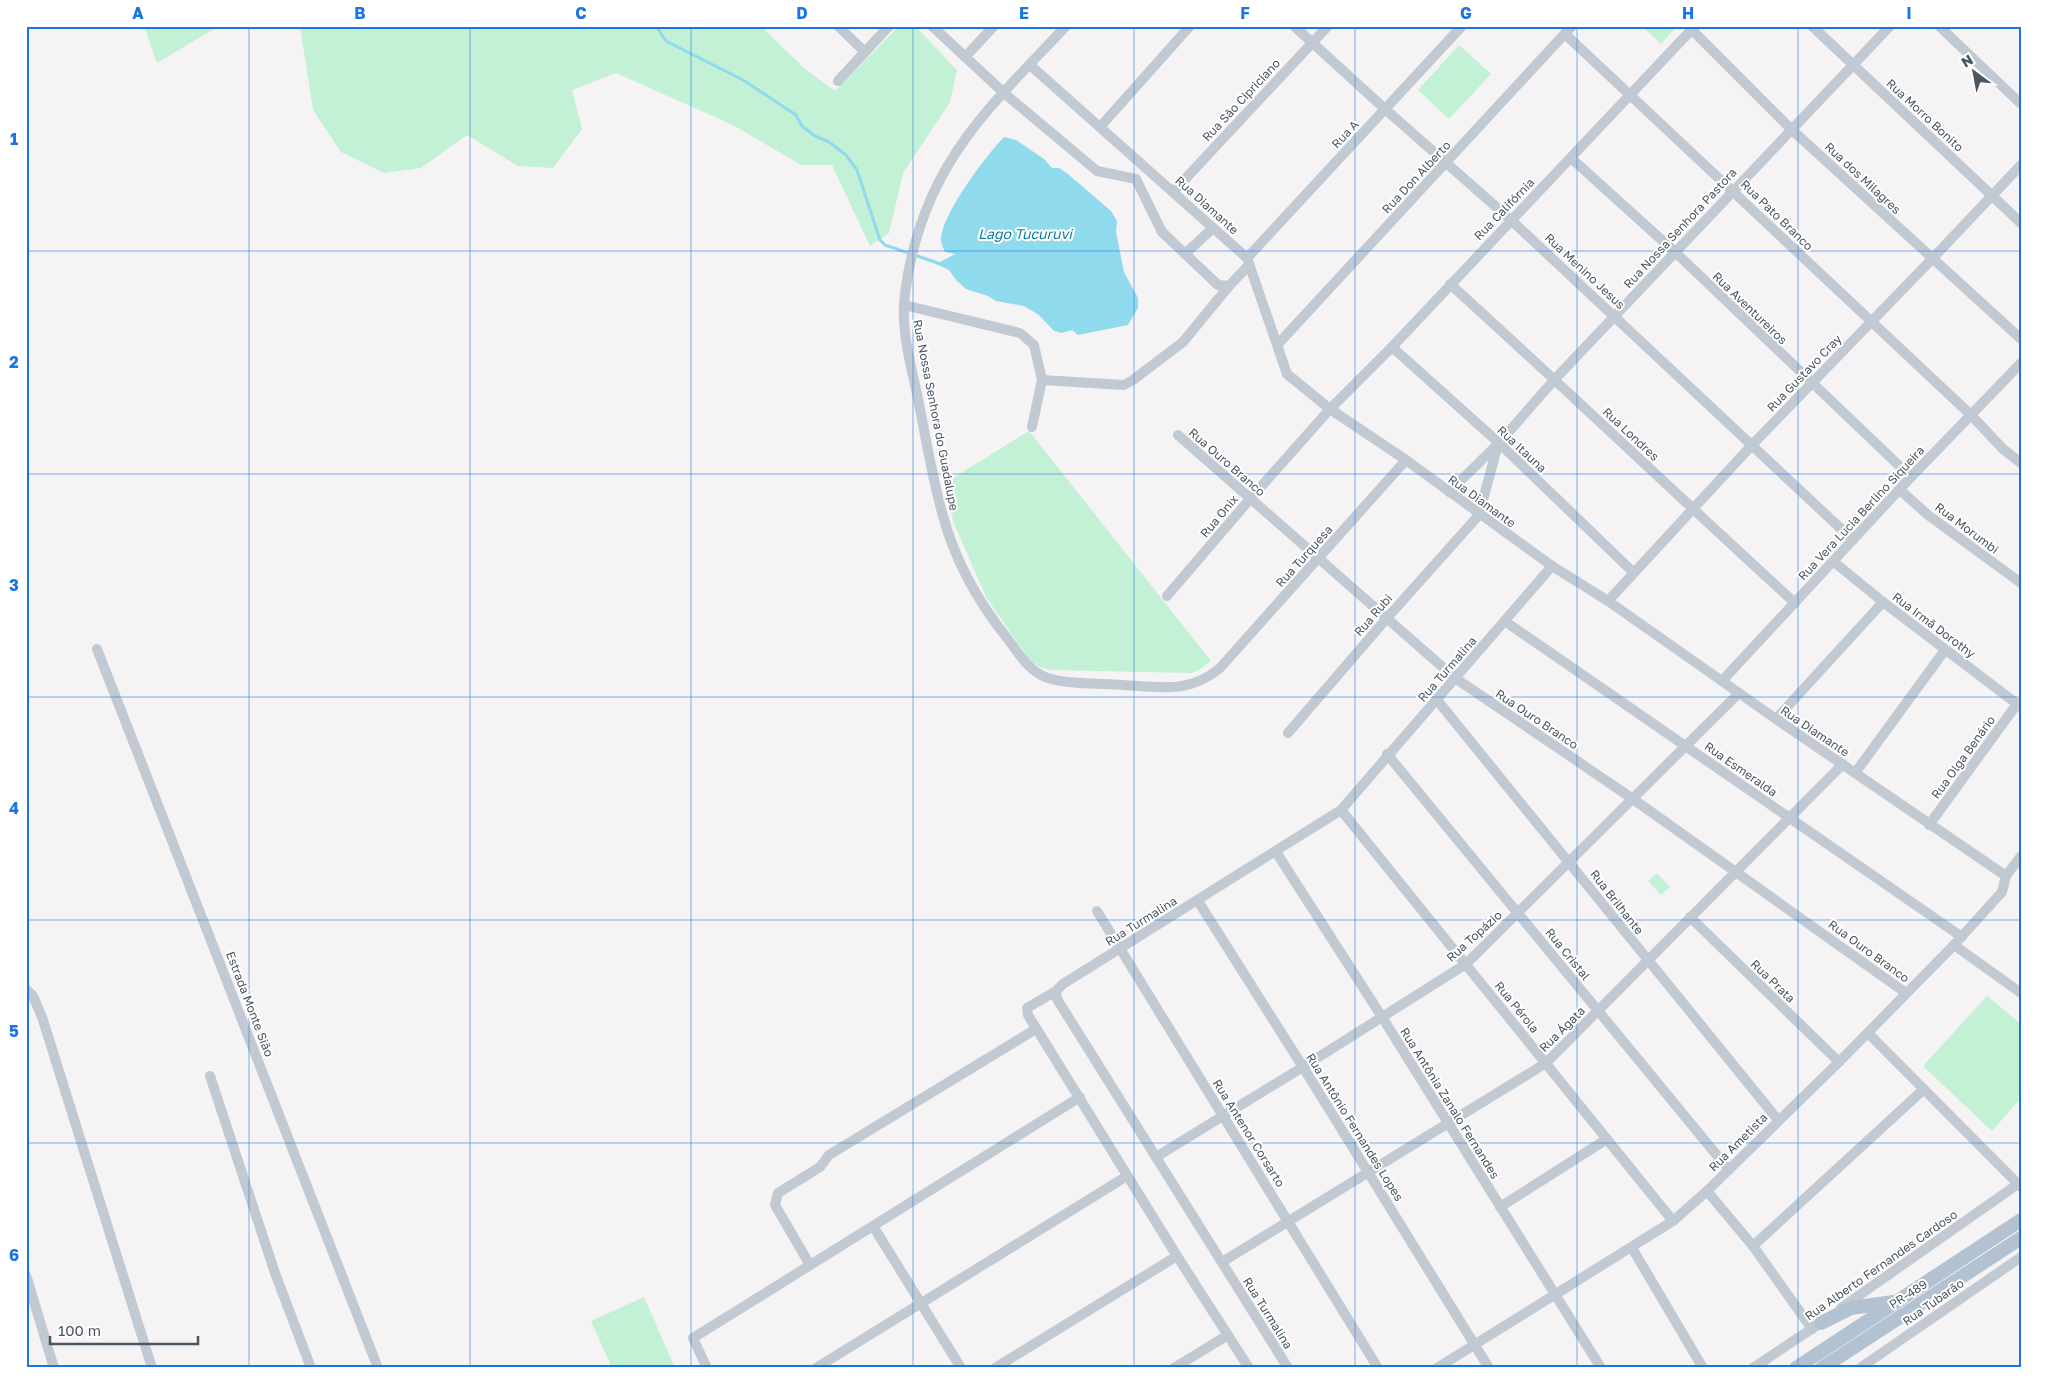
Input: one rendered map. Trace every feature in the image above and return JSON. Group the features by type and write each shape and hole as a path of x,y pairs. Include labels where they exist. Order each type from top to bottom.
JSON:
{"main road":[{"name":"PR-489","path":"1796,1368 2021,1220"},
{"name":"PR-489","path":"1822,1368 2021,1238"},
{"path":"1816,1326 1851,1308 1897,1302"}],"street":[{"path":"838,26 865,52"},
{"path":"838,80 889,26"},
{"path":"932,26 1004,92 1097,172 1136,179 1162,232 1218,285 1229,286"},
{"path":"965,57 994,26"},
{"name":"Rua Nossa Senhora do Guadalupe","path":"1066,26 1004,92 946,168 930,203 913,253 904,305 904,327 938,498 961,563 982,604 1027,665 1034,671 1049,679 1165,687 1194,684 1208,678 1220,668"},
{"path":"1100,127 1190,26"},
{"name":"Rua Menino Jesus","path":"1294,26 1384,110 1511,220 1853,540"},
{"name":"Rua São Cipriciano","path":"1173,192 1328,26"},
{"name":"Rua A","path":"1042,380 1124,385 1134,380 1183,342 1248,262 1462,26"},
{"name":"Rua Morro Bonito","path":"1812,26 2021,223"},
{"name":"Rua Nossa Senhora Pastora","path":"1449,492 1498,443 1555,379 1890,26"},
{"path":"1939,26 2021,104"},
{"name":"Rua Califórnia","path":"1330,409 1392,347 1694,28"},
{"name":"Rua dos Milagres","path":"1694,28 1792,129 1932,260 2021,339"},
{"name":"Rua Pato Branco","path":"1569,30 1630,94 1971,414 1996,443 2021,463"},
{"name":"Rua Don Alberto","path":"1278,344 1569,30"},
{"name":"Rua Diamante","path":"1030,65 1173,192 1248,262 1287,374 1330,409 1406,460 1479,515 1552,566 1608,601 1929,825 2006,876"},
{"name":"Rua Aventureiros","path":"1571,158 1675,252 1911,477"},
{"name":"Rua Gustavo Cray","path":"1608,601 1752,445 1932,260 2021,165"},
{"path":"1185,254 1212,228"},
{"name":"Rua Londres","path":"1450,284 1555,379 1692,509 1795,603"},
{"path":"904,305 1020,333 1034,345 1042,380 1032,428"},
{"name":"Rua Itauna","path":"1392,347 1498,443 1633,572"},
{"name":"Rua Vera Lucia Berlino Siqueira","path":"1722,681 1911,477 2021,363"},
{"name":"Rua Onix","path":"1167,596 1330,409"},
{"name":"Rua Ouro Branco","path":"1178,435 1455,678 1633,799 1906,993"},
{"path":"1479,515 1498,443"},
{"name":"Rua Turquesa","path":"1220,668 1406,460"},
{"name":"Rua Morumbi","path":"1900,490 1928,515 2021,583"},
{"name":"Rua Rubi","path":"1288,733 1479,515"},
{"name":"Rua Irmã Dorothy","path":"1834,562 1945,650 2019,705"},
{"name":"Rua Turmalina","path":"1288,1368 1057,999 1056,991 1063,984 1341,810 1387,754 1506,622 1552,566"},
{"path":"1776,719 1883,602"},
{"name":"Rua Esmeralda","path":"1506,622 1962,937"},
{"name":"Estrada Monte Sião","path":"97,649 378,1368"},
{"path":"1855,773 1945,650"},
{"name":"Rua Topázio","path":"1156,1157 1466,964 1739,693"},
{"name":"Rua Brilhante","path":"1437,700 1778,1120"},
{"name":"Rua Olga Benário","path":"1929,825 2019,705"},
{"name":"Rua Cristal","path":"1387,754 1729,1170"},
{"name":"Rua Ágata","path":"1222,1262 1546,1063 1842,764"},
{"name":"Rua Pérola","path":"1341,810 1673,1221"},
{"name":"Rua Antônia Zanalo Fernandes","path":"1276,852 1382,1016 1601,1368"},
{"name":"Rua Ametista","path":"1437,1368 1673,1221 1729,1170 1868,1034 1954,946 2002,892 2006,876 2021,856"},
{"name":"Rua Antônio Fernandes Lopes","path":"1198,901 1303,1066 1490,1368"},
{"name":"Rua Antenor Corsarto","path":"1097,911 1378,1368"},
{"name":"Rua Prata","path":"1690,917 1839,1062"},
{"path":"1954,946 2021,994"},
{"path":"26,989 33,996 42,1017 152,1368"},
{"path":"1056,991 1027,1008 1028,1015 1177,1256 1249,1368"},
{"path":"810,1265 775,1206 778,1193 820,1167 829,1155 1036,1029"},
{"path":"1868,1034 2019,1185"},
{"path":"210,1076 275,1274 311,1368"},
{"path":"1753,1246 1923,1090"},
{"path":"707,1368 693,1338 1080,1097"},
{"path":"1500,1207 1607,1139"},
{"path":"816,1368 1127,1176"},
{"name":"Rua Alberto Fernandes Cardoso","path":"1753,1368 2019,1185"},
{"path":"1707,1191 1816,1326"},
{"path":"873,1226 961,1368"},
{"path":"1632,1248 1703,1368"},
{"path":"995,1368 1177,1256"},
{"name":"Rua Tubarão","path":"1860,1368 2021,1257"},
{"path":"26,1275 54,1368"},
{"path":"1174,1368 1228,1335"}],"green space":[{"path":"144,26 219,26 157,63"},
{"path":"300,26 761,26 805,69 835,91 899,26 915,26 957,70 950,102 903,173 889,233 870,246 832,165 801,165 733,125 616,73 572,90 582,129 553,168 518,166 467,135 421,168 384,173 341,152 313,110"},
{"path":"1642,26 1677,26 1661,44"},
{"path":"1459,45 1491,74 1449,119 1418,90"},
{"path":"1029,431 1211,661 1199,670 1191,673 1050,670 1031,662 986,597 953,521 945,483"},
{"path":"1657,873 1670,887 1661,895 1648,881"},
{"path":"1987,996 2021,1024 2021,1098 1992,1131 1923,1066"},
{"path":"644,1297 675,1368 612,1368 591,1321"}],"water":[{"name":"Lago Tucuruvi","path":"1004,137 1016,140 1044,159 1052,168 1059,168 1068,174 1111,211 1117,221 1116,232 1124,272 1138,298 1138,308 1128,325 1078,335 1072,330 1062,333 1054,331 1039,315 1024,306 996,301 988,296 966,289 949,270 929,261 930,259 940,262 955,254 945,252 941,239 944,226 967,184"}],"waterway":[{"path":"656,26 666,41 743,80 796,115 802,126 846,155 857,170 880,240 885,245 932,261"}]}
